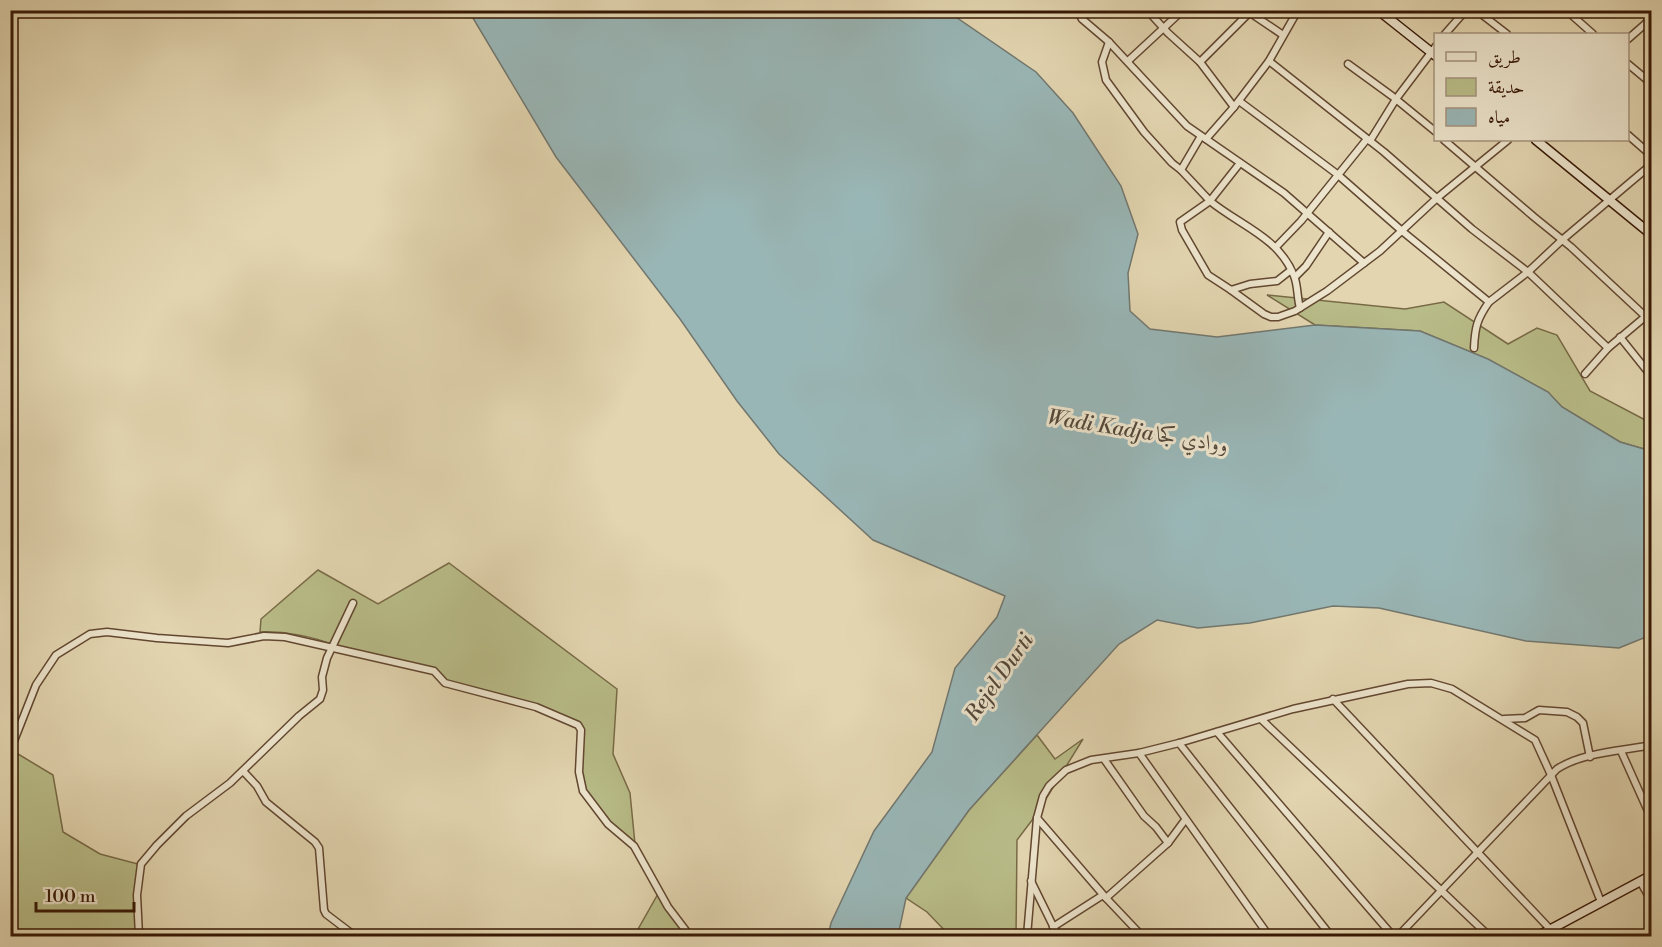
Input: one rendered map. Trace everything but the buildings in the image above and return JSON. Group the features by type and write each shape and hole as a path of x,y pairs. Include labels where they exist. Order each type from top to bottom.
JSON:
{"main road":[{"path":"1378,10 1434,51"},
{"path":"1537,141 1652,236"},
{"path":"1538,936 1552,933 1601,902 1652,875"},
{"path":"10,933 14,936"}],"street":[{"path":"1077,10 1082,19 1128,61 1174,114 1240,164 1284,193 1364,263"},
{"path":"1147,10 1200,62 1236,104 1337,174 1489,302"},
{"path":"1128,61 1183,10"},
{"path":"1181,170 1203,137 1236,104 1269,61 1298,10"},
{"path":"1446,33 1466,10"},
{"path":"1476,10 1506,33"},
{"path":"1566,10 1592,33"},
{"path":"1629,38 1652,17 1645,10"},
{"path":"1200,62 1248,12 1283,35"},
{"path":"1109,42 1102,62 1106,80 1158,149 1210,201 1240,220 1276,248 1295,277 1300,308"},
{"path":"1276,248 1368,140 1395,99 1434,51"},
{"path":"1269,61 1402,167 1472,229 1528,272 1608,348"},
{"path":"1348,64 1434,130"},
{"path":"1629,65 1652,84"},
{"path":"1629,136 1652,156"},
{"path":"1445,141 1562,240 1645,316"},
{"path":"1240,164 1210,201 1180,222 1180,225 1208,275 1271,317 1288,315 1327,291 1364,263 1437,198 1507,141"},
{"path":"1474,348 1475,327 1489,302 1528,272 1562,240 1652,164"},
{"path":"1295,277 1306,266 1329,232"},
{"path":"1231,290 1250,284 1276,281 1291,270"},
{"path":"1585,374 1608,348 1652,311"},
{"path":"1620,337 1652,377"},
{"path":"139,936 137,895 141,864 157,844 186,816 230,783 299,716 320,699 323,690 324,668 353,603"},
{"path":"10,751 36,685 56,655 90,634 107,632 228,643 264,636 285,637 434,670 445,683 536,707 578,725 581,730 579,772 583,791 608,824 634,846 668,907 690,936"},
{"path":"1027,936 1037,818 1043,796 1056,778 1078,764 1091,760 1139,753 1262,720 1293,709 1408,684 1431,683 1452,689 1535,740 1601,902"},
{"path":"1333,699 1552,933"},
{"path":"1503,719 1525,718 1539,710 1568,712 1583,723 1590,757"},
{"path":"1262,720 1489,936"},
{"path":"1217,732 1393,936"},
{"path":"1179,743 1331,936"},
{"path":"1398,936 1551,775 1564,765 1590,757 1652,745"},
{"path":"1621,751 1652,820"},
{"path":"1139,753 1269,936"},
{"path":"1104,759 1144,816 1168,843"},
{"path":"243,771 257,786 266,802 315,842 319,848 324,910 326,914 356,936"},
{"path":"1037,818 1142,936"},
{"path":"1053,927 1104,896 1168,843 1185,820"},
{"path":"1031,881 1058,936"},
{"path":"1640,881 1652,902"}],"green space":[{"path":"1267,295 1405,309 1444,302 1508,344 1537,328 1557,335 1590,391 1651,423 1651,451 1620,442 1562,407 1548,392 1487,359 1420,331 1315,325"},
{"path":"449,563 617,689 613,754 630,793 635,844 600,813 587,794 580,772 582,730 575,722 446,682 434,670 308,637 289,633 260,632 261,619 318,570 378,604"},
{"path":"1037,735 1055,759 1083,739 1036,815 1017,840 1016,936 950,936 927,912 906,898 969,810"},
{"path":"13,751 53,775 63,832 100,854 138,864 137,936 20,936 11,929 10,768"},
{"path":"658,894 687,936 640,936 637,931"}],"water":[{"path":"461,11 947,11 1036,72 1073,113 1121,186 1138,234 1128,273 1130,311 1150,329 1217,337 1315,325 1420,331 1488,359 1548,392 1562,407 1620,442 1651,451 1651,635 1619,648 1526,641 1379,608 1333,606 1250,623 1198,628 1157,620 1119,644 969,810 906,898 898,936 828,936 831,923 874,831 932,752 955,668 997,617 1005,596 873,540 779,454 737,401 680,319 556,157 473,18"}],"water label":[{"name":"Wadi Kadja ووادي كجا","path":"1138,431"},
{"name":"Rejel Durti","path":"999,677"}]}
